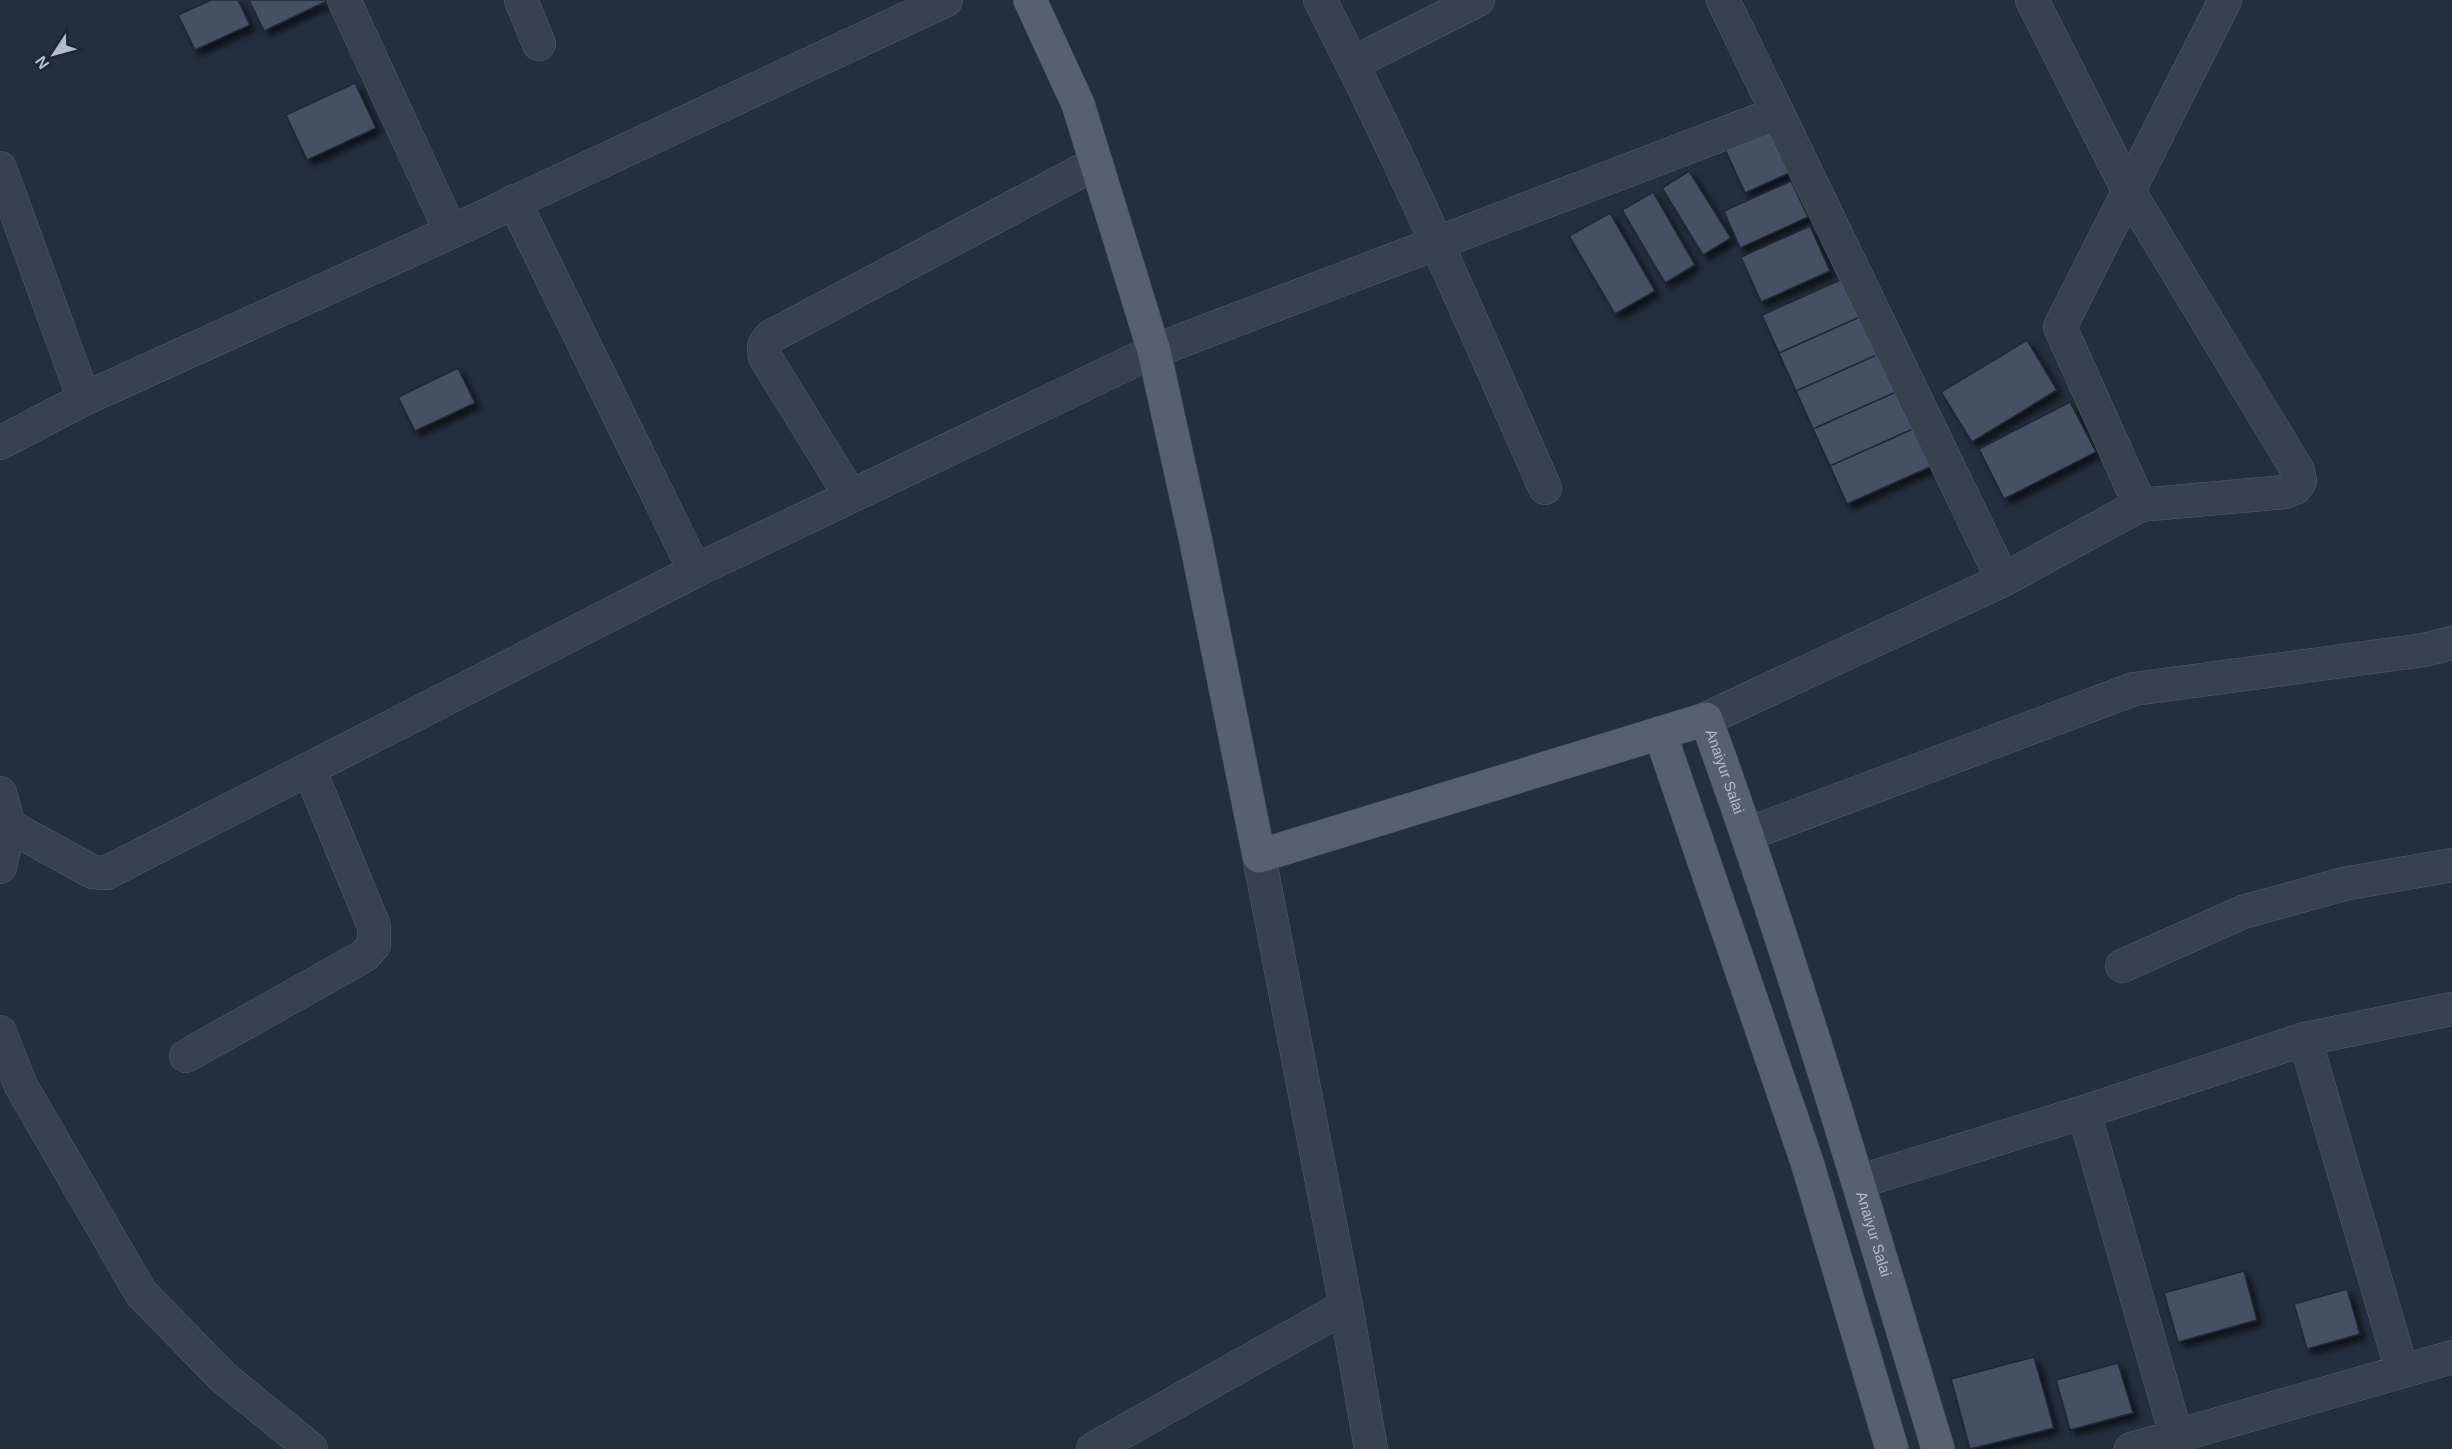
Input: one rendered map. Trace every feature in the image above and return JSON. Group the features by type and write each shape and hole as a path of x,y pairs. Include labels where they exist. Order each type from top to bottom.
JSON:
{"main road":[{"path":"1030,0 1078,104 1154,351 1195,537 1259,856"},
{"name":"Anaiyur Salai","path":"1259,856 1706,719 1748,834 1858,1182 1938,1449"},
{"path":"1660,733 1807,1162 1892,1449"}],"street":[{"path":"344,0 451,231"},
{"path":"521,0 539,44"},
{"path":"0,443 84,399 946,0"},
{"path":"1320,0 1353,63 1438,244 1545,488"},
{"path":"1353,63 1478,0"},
{"path":"1723,0 2003,580"},
{"path":"1706,719 2003,580 2140,505 2285,492 2295,488 2300,482 2298,471 2128,190 2032,0"},
{"path":"2140,505 2060,327 2225,0"},
{"path":"9,826 93,872 106,873 695,571 1154,351 1778,113"},
{"path":"850,495 765,357 764,346 770,337 1096,163"},
{"path":"0,168 84,399"},
{"path":"514,201 695,571"},
{"path":"1748,834 2133,689 2424,650 2452,644"},
{"path":"186,1056 363,956 374,945 374,926 309,769"},
{"path":"0,793 9,826 0,867"},
{"path":"1259,856 1346,1306 1371,1449"},
{"path":"2122,966 2243,912 2344,884 2452,865"},
{"path":"1858,1182 2084,1112 2305,1039 2452,1010"},
{"path":"0,1032 20,1084 141,1293 224,1377 311,1449"},
{"path":"2305,1039 2402,1371"},
{"path":"2084,1112 2178,1443"},
{"path":"1093,1449 1346,1306"},
{"path":"2131,1449 2178,1443 2452,1357"}],"building":[{"path":"211,0 238,0 250,25 195,50 178,15"},
{"path":"249,0 327,0 327,1 264,31"},
{"path":"355,83 376,128 307,160 286,115"},
{"path":"1769,127 1789,173 1745,193 1724,147"},
{"path":"1689,171 1731,238 1703,255 1662,188"},
{"path":"1791,181 1808,217 1740,248 1724,211"},
{"path":"1653,192 1695,265 1665,283 1622,210"},
{"path":"1610,213 1655,291 1615,314 1569,236"},
{"path":"1810,226 1830,271 1761,302 1741,257"},
{"path":"1847,277 1864,315 1779,353 1762,315"},
{"path":"1864,315 1881,353 1796,391 1779,353"},
{"path":"2027,340 2057,390 1972,442 1941,392"},
{"path":"1881,353 1898,391 1813,429 1796,391"},
{"path":"458,368 475,403 415,431 398,397"},
{"path":"1898,391 1915,428 1830,466 1813,429"},
{"path":"2070,402 2096,452 2004,499 1979,449"},
{"path":"1915,428 1932,466 1847,504 1830,466"},
{"path":"2244,1271 2257,1320 2178,1342 2164,1293"},
{"path":"2347,1289 2360,1334 2307,1349 2294,1304"},
{"path":"2034,1357 2054,1428 1970,1449 1951,1379"},
{"path":"2118,1363 2133,1413 2070,1430 2056,1380"}]}
